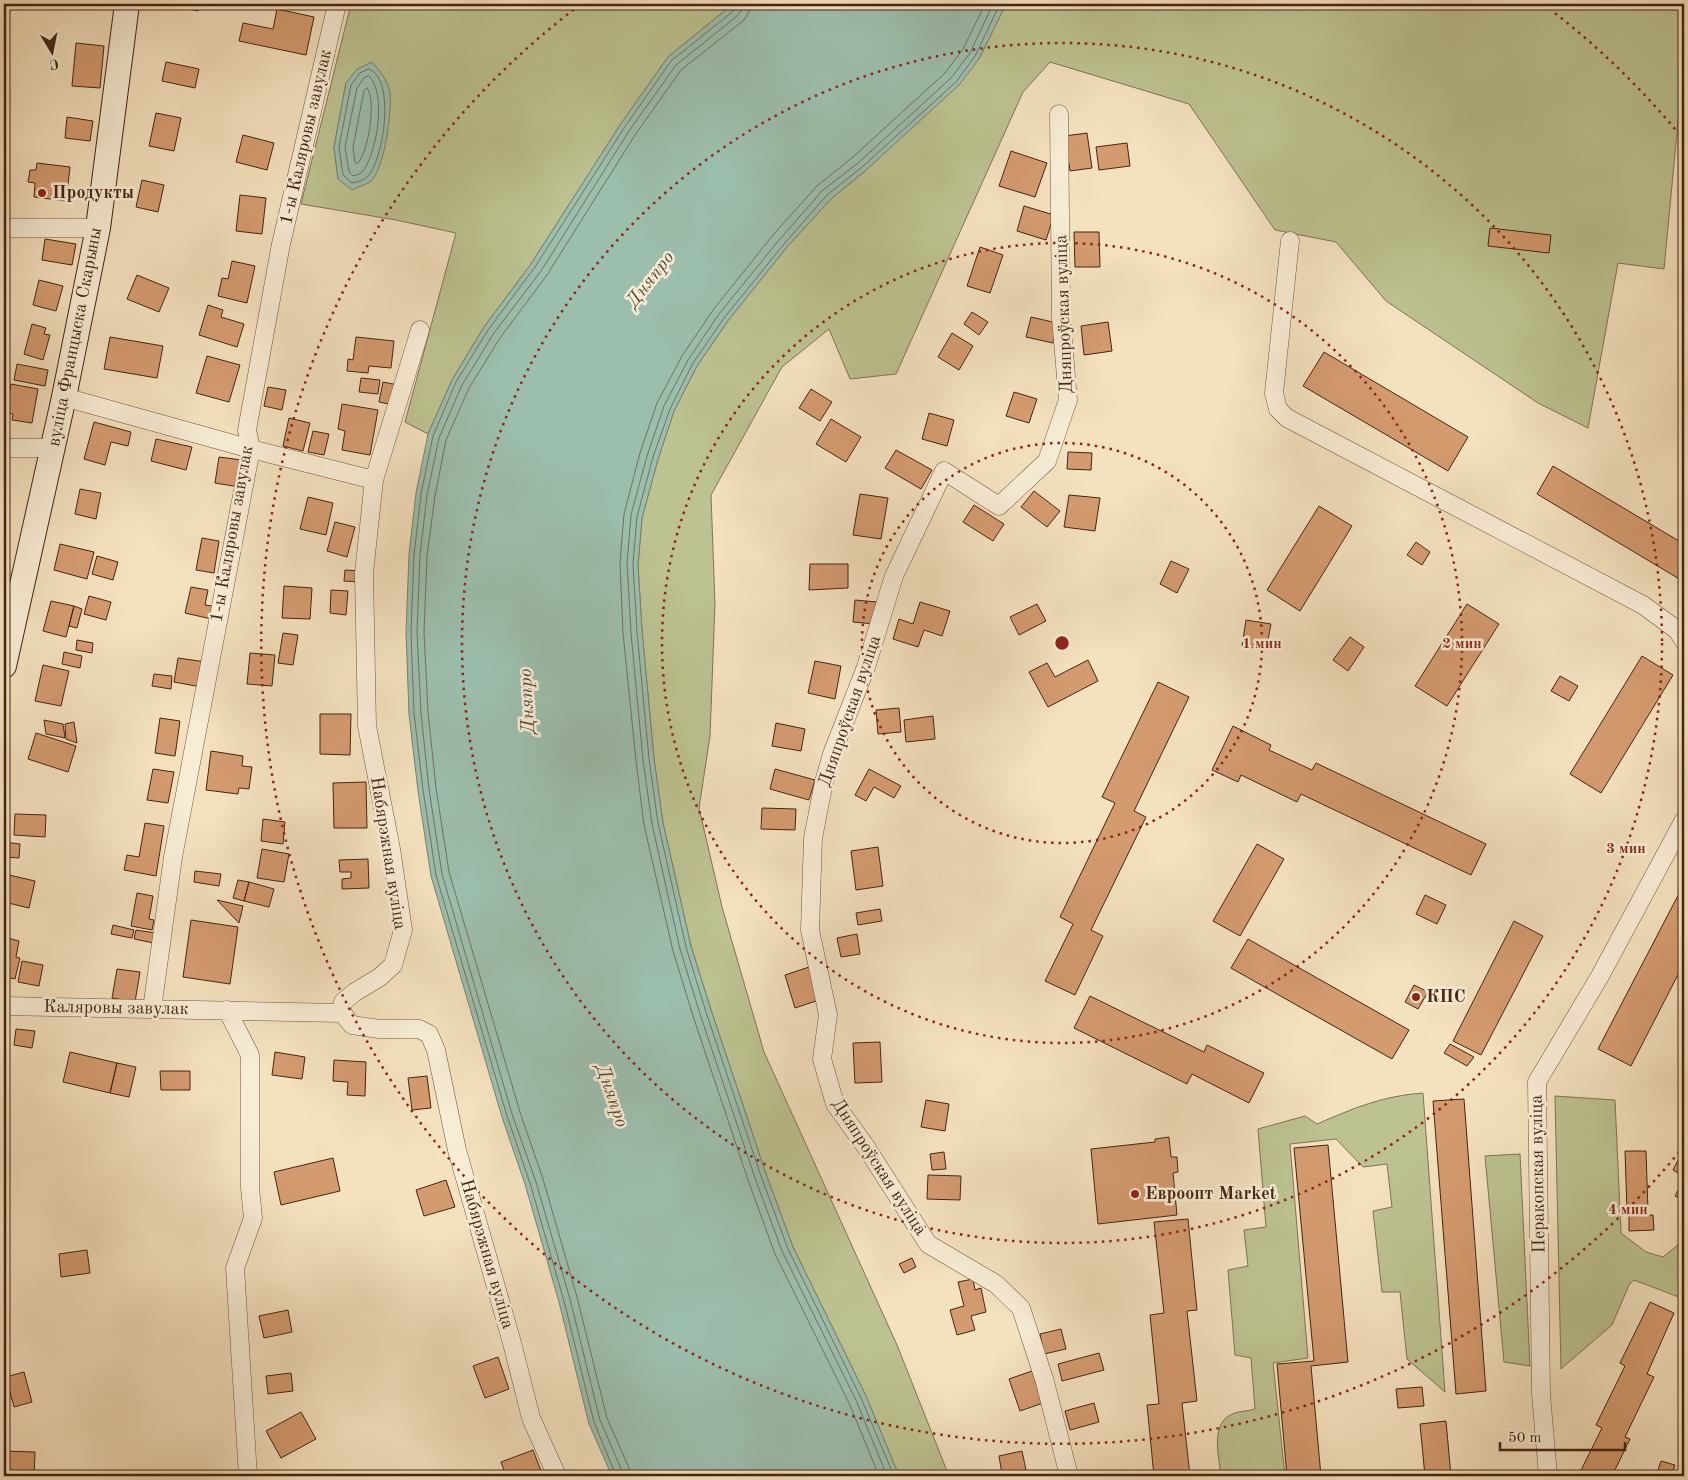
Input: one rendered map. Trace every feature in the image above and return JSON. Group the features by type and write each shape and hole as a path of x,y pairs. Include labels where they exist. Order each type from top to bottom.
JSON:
{"main road":[{"name":"вуліца Францыска Скарыны","path":"4,666 64,397 98,228 127,4"}],"street":[{"name":"1-ы Каляровы завулак","path":"152,1009 173,857 250,449 247,430 281,244 337,4"},
{"name":"Дняпроўская вуліца","path":"1059,114 1061,318 1068,400 1047,460 999,506 944,472 894,576 866,667 832,754 824,782 813,838 810,930 828,1014 822,1059 835,1104 866,1147 928,1244 996,1284 1021,1308 1045,1382 1068,1476"},
{"path":"4,228 98,228"},
{"path":"1290,241 1274,392 1278,409 1287,418 1643,605 1677,630 1684,641"},
{"name":"Набярэжная вуліца","path":"420,330 374,480 364,573 367,726 391,849 403,930 393,965 380,977 355,992 343,1002 342,1013 352,1025 378,1029 419,1029 429,1034 436,1050 457,1150 512,1343 531,1418 557,1476"},
{"path":"64,397 250,449 374,480"},
{"path":"4,448 53,448"},
{"name":"Перакопская вуліца","path":"1548,1476 1541,1394 1537,1082 1600,976 1684,820"},
{"name":"Каляровы завулак","path":"4,1006 342,1013"},
{"path":"228,1010 250,1055 250,1188 253,1218 235,1268 248,1476"}],"green space":[{"path":"351,4 733,4 668,57 620,125 531,264 484,327 452,380 428,434 405,422 456,233 396,220 301,204","holes":["346,83 338,179 334,147"]},
{"path":"1006,4 1684,4 1684,59 1664,269 1618,263 1588,428 1538,403 1386,301 1336,242 1275,230 1189,104 1050,62 1023,92 896,374 850,379 829,329 782,367 711,495 715,604 710,736 699,808 722,907 764,1052 897,1345 949,1476 899,1476 866,1396 793,1247 766,1174 691,946 663,823 654,759 638,565 642,518 658,459 674,411 697,366 727,322 787,247 831,199 865,171 979,59"},
{"path":"1423,1093 1445,1392 1407,1359 1400,1292 1382,1292 1373,1211 1392,1207 1387,1164 1363,1167 1336,1139 1290,1144 1308,1358 1273,1363 1285,1476 1221,1476 1218,1440 1222,1423 1227,1417 1235,1413 1255,1409 1251,1358 1235,1355 1228,1270 1248,1266 1244,1230 1266,1227 1258,1129 1305,1116 1317,1124 1381,1100"},
{"path":"1555,1096 1615,1100 1621,1233 1646,1252 1663,1257 1684,1240 1684,1299 1634,1280 1629,1285 1612,1325 1561,1369"},
{"path":"1520,1154 1530,1366 1504,1362 1485,1156"}],"water":[{"name":"Дняпро","path":"733,4 1006,4 979,59 959,85 865,171 831,199 787,247 727,322 697,366 674,411 658,459 642,518 638,565 654,759 663,823 691,946 766,1174 793,1247 866,1396 899,1476 612,1476 589,1424 559,1302 525,1184 502,1117 431,876 409,714 406,632 409,554 416,493 428,434 452,380 484,327 531,264 620,125 668,57"},
{"path":"372,62 385,79 390,92 390,112 386,139 380,165 375,175 370,182 352,190 338,179 334,147 346,83 357,69"}],"building":[{"path":"86,4 111,4 111,6 86,6"},
{"path":"171,4 200,4 198,11"},
{"path":"277,9 314,17 306,55 239,41 243,23 273,29"},
{"path":"76,43 104,46 100,88 72,86"},
{"path":"166,62 199,69 195,88 162,81"},
{"path":"156,113 181,118 174,151 149,146"},
{"path":"67,117 93,121 90,141 65,138"},
{"path":"1087,133 1092,168 1070,171 1065,136"},
{"path":"243,135 274,143 267,170 236,162"},
{"path":"1127,143 1130,166 1099,170 1096,147"},
{"path":"1011,151 1047,163 1035,197 999,186"},
{"path":"37,163 70,167 66,201 34,197 35,183 28,182 30,170 36,170"},
{"path":"142,180 164,185 158,212 136,207"},
{"path":"240,195 266,198 262,234 236,231"},
{"path":"1024,206 1054,215 1046,240 1017,231"},
{"path":"1490,228 1551,235 1549,253 1488,246"},
{"path":"1074,232 1099,232 1100,267 1075,267"},
{"path":"45,239 76,244 72,265 42,260"},
{"path":"980,247 1003,255 990,293 967,286"},
{"path":"232,261 255,266 247,303 218,296 222,278 228,279"},
{"path":"137,275 169,288 159,312 127,299"},
{"path":"39,280 63,286 56,311 33,305"},
{"path":"208,305 223,310 221,317 244,324 237,347 199,335"},
{"path":"972,312 988,322 979,335 964,324"},
{"path":"1031,317 1057,323 1053,343 1026,337"},
{"path":"1108,322 1112,351 1084,355 1081,326"},
{"path":"32,324 46,328 44,334 50,335 43,360 24,354"},
{"path":"952,333 973,346 959,370 938,357"},
{"path":"110,337 163,346 157,378 104,369"},
{"path":"356,337 394,341 391,368 369,366 368,373 347,371 348,359 353,360"},
{"path":"1324,352 1468,437 1448,471 1303,386"},
{"path":"207,356 240,365 229,402 196,393"},
{"path":"17,364 48,370 45,386 14,380"},
{"path":"361,378 380,380 378,394 359,392"},
{"path":"383,382 398,385 394,405 379,402"},
{"path":"11,384 38,389 32,423 12,420 13,414 6,413"},
{"path":"268,387 286,390 282,410 264,406"},
{"path":"811,389 832,402 820,421 799,408"},
{"path":"1014,392 1037,399 1029,423 1006,416"},
{"path":"342,404 378,410 370,455 342,450 345,431 338,429"},
{"path":"929,413 954,420 947,446 922,439"},
{"path":"289,418 310,423 303,451 283,446"},
{"path":"831,419 861,437 846,462 816,444"},
{"path":"94,422 131,432 128,446 111,442 105,465 84,459"},
{"path":"313,431 329,434 324,455 308,452"},
{"path":"156,439 192,447 186,470 151,461"},
{"path":"896,450 932,470 921,489 885,468"},
{"path":"1068,452 1092,453 1091,470 1067,469"},
{"path":"219,457 242,460 239,487 215,483"},
{"path":"1553,466 1684,544 1684,576 1681,580 1537,494"},
{"path":"80,489 101,493 96,519 75,514"},
{"path":"1034,491 1060,511 1047,527 1021,507"},
{"path":"860,494 888,498 881,539 853,535"},
{"path":"1069,495 1100,498 1095,531 1064,527"},
{"path":"308,497 333,503 326,535 300,529"},
{"path":"974,505 1004,524 993,541 963,522"},
{"path":"1319,506 1352,526 1300,611 1267,590"},
{"path":"335,522 355,527 347,557 327,551"},
{"path":"202,538 219,541 214,573 196,570"},
{"path":"1416,542 1430,552 1422,565 1407,555"},
{"path":"60,544 94,552 87,579 54,570"},
{"path":"97,556 118,562 113,580 92,574"},
{"path":"1171,561 1189,569 1177,593 1160,584"},
{"path":"810,564 848,564 848,588 809,590"},
{"path":"345,570 361,571 360,582 344,581"},
{"path":"284,586 312,588 310,619 282,618"},
{"path":"191,587 208,590 205,605 219,607 216,620 185,613"},
{"path":"331,590 348,591 346,615 330,613"},
{"path":"89,596 111,602 106,620 84,614"},
{"path":"855,600 877,602 875,624 853,622"},
{"path":"51,601 74,606 66,637 43,631"},
{"path":"920,602 950,611 942,636 924,630 918,647 893,639 899,619 913,624"},
{"path":"1037,604 1046,621 1019,635 1010,617"},
{"path":"1467,604 1499,624 1447,706 1415,686"},
{"path":"74,606 82,609 77,628 69,626"},
{"path":"1246,620 1271,624 1266,650 1242,646"},
{"path":"283,633 298,635 293,665 278,663"},
{"path":"1350,637 1364,647 1348,671 1333,660"},
{"path":"77,640 93,643 92,653 76,650"},
{"path":"64,652 82,656 80,668 62,664"},
{"path":"250,653 275,655 272,686 247,684"},
{"path":"1642,656 1673,675 1601,793 1570,774"},
{"path":"178,658 206,662 201,687 174,682"},
{"path":"1088,660 1098,681 1048,707 1029,672 1047,663 1055,677"},
{"path":"815,661 841,666 835,699 808,693"},
{"path":"43,665 69,671 61,706 35,701"},
{"path":"154,674 172,676 171,689 152,686"},
{"path":"1560,676 1578,686 1569,701 1551,691"},
{"path":"1158,682 1189,697 1134,811 1146,817 1091,930 1103,936 1075,995 1045,981 1073,924 1060,917 1115,803 1102,797"},
{"path":"899,708 901,732 878,734 876,710"},
{"path":"320,714 351,714 350,755 320,754"},
{"path":"933,716 935,739 906,742 904,720"},
{"path":"160,718 180,721 175,756 155,753"},
{"path":"44,720 63,724 65,738 46,734"},
{"path":"74,722 77,743 66,739 65,724"},
{"path":"776,723 805,729 801,751 772,746"},
{"path":"1233,726 1271,745 1269,750 1312,770 1316,763 1486,844 1471,875 1301,794 1297,802 1241,775 1238,782 1212,770"},
{"path":"36,733 76,746 68,772 28,759"},
{"path":"211,751 243,756 242,766 252,767 249,789 239,788 238,794 206,790"},
{"path":"153,769 174,772 168,803 147,800"},
{"path":"775,769 815,780 809,800 770,789"},
{"path":"869,769 901,786 894,798 874,787 866,801 855,795"},
{"path":"366,782 367,828 334,828 333,783"},
{"path":"762,808 796,809 795,830 761,829"},
{"path":"15,814 46,815 45,837 14,835"},
{"path":"263,819 285,822 283,844 261,841"},
{"path":"145,823 164,826 156,876 124,870 127,855 139,857"},
{"path":"4,842 20,844 19,858 4,857"},
{"path":"1257,844 1284,859 1240,936 1213,921"},
{"path":"878,847 883,886 856,890 851,851"},
{"path":"262,849 289,854 284,882 257,878"},
{"path":"368,859 369,888 342,889 342,879 351,878 351,872 340,872 339,860"},
{"path":"195,871 221,874 219,886 194,882"},
{"path":"9,875 35,881 29,908 4,902"},
{"path":"238,880 249,882 244,901 233,898"},
{"path":"249,882 274,889 269,907 244,901"},
{"path":"1684,884 1684,963 1631,1066 1598,1049"},
{"path":"137,893 153,896 149,919 154,920 152,930 131,926"},
{"path":"1425,895 1446,905 1437,924 1416,914"},
{"path":"217,900 243,906 239,923"},
{"path":"880,909 882,921 858,925 856,913"},
{"path":"191,920 238,927 230,984 183,977"},
{"path":"1514,921 1543,936 1481,1055 1453,1041"},
{"path":"113,925 134,930 132,938 111,934"},
{"path":"136,930 155,933 154,943 134,939"},
{"path":"857,934 860,954 841,957 837,938"},
{"path":"4,937 19,941 16,957 20,958 15,979 4,977"},
{"path":"1248,939 1409,1030 1392,1059 1231,968"},
{"path":"22,961 43,965 39,986 18,982"},
{"path":"809,967 819,1000 795,1008 785,975"},
{"path":"117,969 140,972 135,1002 112,998"},
{"name":"КПС","path":"1414,985 1428,992 1418,1009 1405,1002"},
{"path":"1090,996 1204,1052 1207,1045 1264,1073 1249,1103 1192,1074 1187,1084 1074,1028"},
{"path":"16,1029 35,1031 32,1048 14,1045"},
{"path":"880,1042 882,1082 855,1083 853,1043"},
{"path":"1450,1044 1474,1057 1467,1066 1444,1053"},
{"path":"70,1052 117,1063 110,1093 63,1082"},
{"path":"275,1052 305,1057 302,1079 272,1075"},
{"path":"334,1060 366,1062 365,1096 347,1095 348,1082 333,1081"},
{"path":"117,1063 136,1067 129,1097 110,1093"},
{"path":"160,1071 190,1071 190,1090 161,1090"},
{"path":"427,1076 431,1108 412,1110 408,1078"},
{"path":"1464,1099 1486,1391 1456,1394 1433,1101"},
{"path":"926,1100 949,1104 945,1131 921,1127"},
{"name":"Евроопт Market","path":"1169,1137 1171,1157 1177,1157 1178,1172 1173,1173 1177,1215 1098,1224 1091,1149 1155,1142 1155,1139"},
{"path":"1328,1145 1348,1362 1311,1366 1321,1476 1287,1476 1277,1364 1314,1361 1294,1148"},
{"path":"1684,1149 1684,1176 1673,1170"},
{"path":"1625,1151 1646,1151 1648,1211 1627,1211"},
{"path":"944,1152 946,1169 932,1170 930,1154"},
{"path":"333,1158 340,1191 281,1205 274,1172"},
{"path":"928,1175 961,1176 960,1200 927,1199"},
{"path":"1684,1179 1684,1200 1675,1196"},
{"path":"446,1180 455,1207 424,1216 416,1190"},
{"path":"1653,1215 1654,1230 1629,1231 1629,1216"},
{"path":"1188,1219 1197,1310 1187,1311 1197,1401 1182,1403 1190,1476 1154,1476 1147,1405 1159,1404 1150,1315 1164,1313 1154,1222"},
{"path":"87,1250 90,1273 61,1277 59,1254"},
{"path":"912,1258 916,1267 904,1273 899,1264"},
{"path":"973,1279 975,1290 981,1288 986,1312 971,1316 975,1330 957,1335 950,1310 964,1306 958,1282"},
{"path":"1650,1302 1674,1313 1647,1374 1654,1377 1625,1437 1630,1439 1612,1476 1578,1476 1602,1428 1596,1425 1625,1366 1620,1363"},
{"path":"288,1310 292,1332 264,1338 259,1316"},
{"path":"1061,1329 1066,1349 1044,1354 1040,1334"},
{"path":"1099,1353 1104,1370 1062,1381 1058,1364"},
{"path":"498,1357 509,1389 485,1398 473,1366"},
{"path":"1032,1371 1043,1403 1020,1411 1009,1379"},
{"path":"24,1372 32,1402 14,1407 6,1377"},
{"path":"291,1373 293,1391 268,1394 266,1376"},
{"path":"1422,1387 1424,1406 1398,1408 1396,1389"},
{"path":"1094,1403 1099,1422 1070,1430 1065,1411"},
{"path":"301,1412 316,1439 281,1458 266,1431"},
{"path":"1446,1421 1451,1476 1425,1476 1420,1424"},
{"path":"533,1450 543,1476 506,1476 501,1462"},
{"path":"4,1451 35,1452 34,1476 4,1476"},
{"path":"1022,1451 1026,1470 1002,1474 999,1456"},
{"path":"1661,1461 1675,1465 1671,1476 1656,1476"}],"place":[{"name":"Продукты","path":"42,193"},
{"name":"КПС","path":"1416,997"},
{"name":"Евроопт Market","path":"1135,1194"}]}
